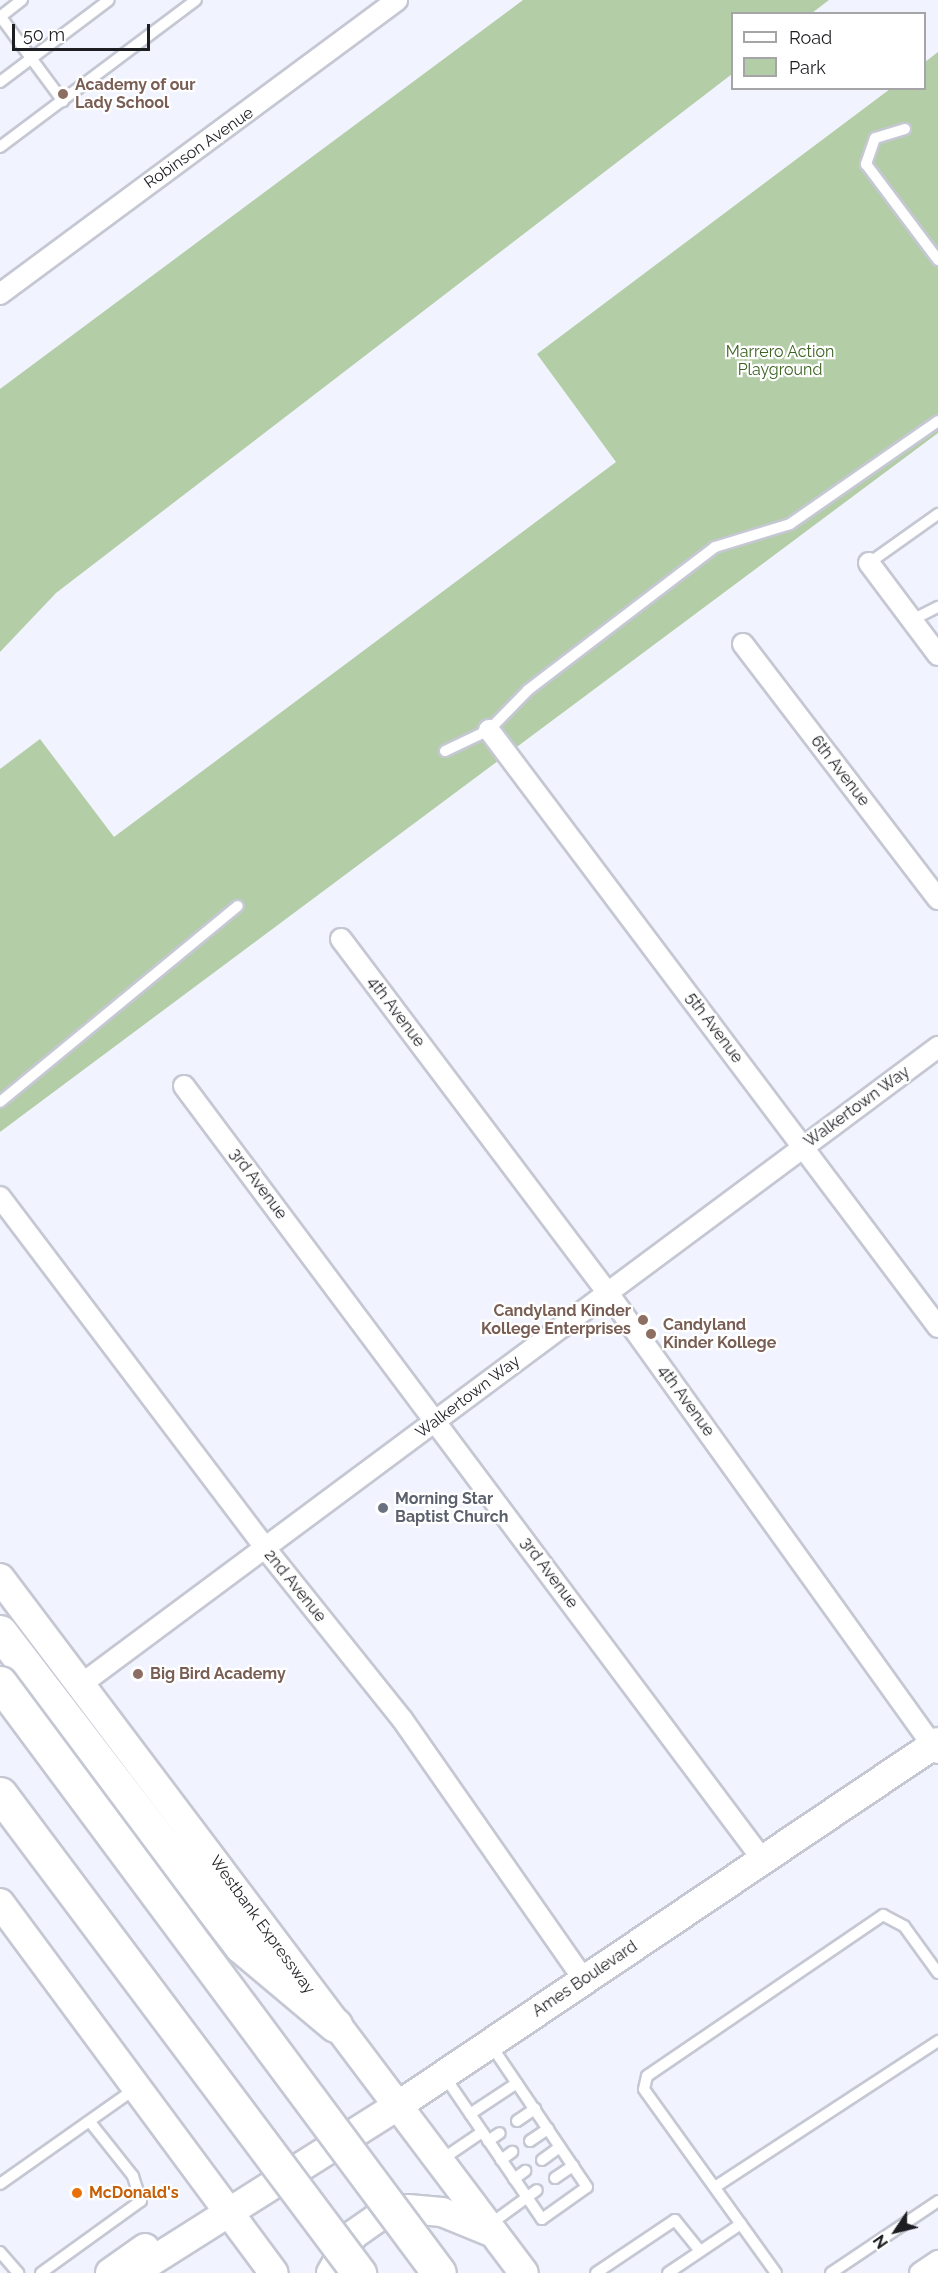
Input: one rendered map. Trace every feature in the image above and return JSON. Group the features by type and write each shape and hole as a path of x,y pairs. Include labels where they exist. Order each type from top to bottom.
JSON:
{"highway":[{"path":"0,1632 191,1887 241,1946 335,2025"},
{"path":"0,1683 439,2273"},
{"path":"0,1794 359,2273"}],"main road":[{"name":"Westbank Expressway","path":"0,1578 83,1683 396,2107 524,2273"},
{"name":"Ames Boulevard","path":"133,2273 396,2107 762,1859 936,1747"},
{"path":"0,1903 274,2273"},
{"path":"332,2273 353,2235 376,2218 408,2209 442,2212 490,2229"},
{"name":"Ames Boulevard","path":"110,2273 161,2236 229,2212"}],"street":[{"name":"Robinson Avenue","path":"0,294 397,0"},
{"path":"869,563 938,655"},
{"name":"6th Avenue","path":"742,644 938,898"},
{"name":"5th Avenue","path":"489,730 804,1146 938,1328"},
{"name":"4th Avenue","path":"341,939 608,1293 936,1747"},
{"name":"Walkertown Way","path":"83,1683 938,1047"},
{"name":"3rd Avenue","path":"184,1086 762,1859"},
{"name":"2nd Avenue","path":"0,1197 265,1548 402,1719 584,1980"},
{"path":"920,2273 938,2261"}],"lane":[{"path":"22,0 0,16 63,101"},
{"path":"0,82 109,0"},
{"path":"0,147 196,0"},
{"path":"905,129 875,138 866,164 938,260"},
{"path":"445,751 489,730 528,690 715,547 790,524 938,421"},
{"path":"869,563 938,514"},
{"path":"912,620 938,607"},
{"path":"0,1102 238,906"},
{"path":"776,2273 644,2089 646,2076 883,1915 904,1926 938,1973"},
{"path":"715,2187 938,2041"},
{"path":"443,2075 542,2219 587,2187 490,2044"},
{"path":"470,2114 516,2083"},
{"path":"0,2184 137,2088"},
{"path":"517,2121 534,2109"},
{"path":"41,2273 141,2201 133,2176 90,2122"},
{"path":"530,2140 548,2129"},
{"path":"438,2162 485,2136 500,2133"},
{"path":"543,2160 560,2147"},
{"path":"501,2160 512,2152"},
{"path":"555,2178 573,2166"},
{"path":"514,2179 525,2171"},
{"path":"490,2229 537,2190"},
{"path":"831,2273 938,2201"},
{"path":"596,2273 675,2220 700,2251"},
{"path":"668,2273 741,2224"},
{"path":"0,2252 18,2273"}],"green space":[{"path":"523,0 829,0 813,12 731,12 731,75 56,593 0,652 0,389"},
{"name":"Marrero Action Playground","path":"938,52 938,433 0,1132 0,769 40,739 114,837 616,462 537,354 889,90 926,90 926,61"}],"place":[{"name":"Academy of our Lady School","path":"63,94"},
{"name":"Candyland Kinder Kollege Enterprises","path":"643,1320"},
{"name":"Candyland Kinder Kollege","path":"651,1334"},
{"name":"Morning Star Baptist Church","path":"383,1508"},
{"name":"Big Bird Academy","path":"138,1674"},
{"name":"McDonald's","path":"77,2193"}]}
